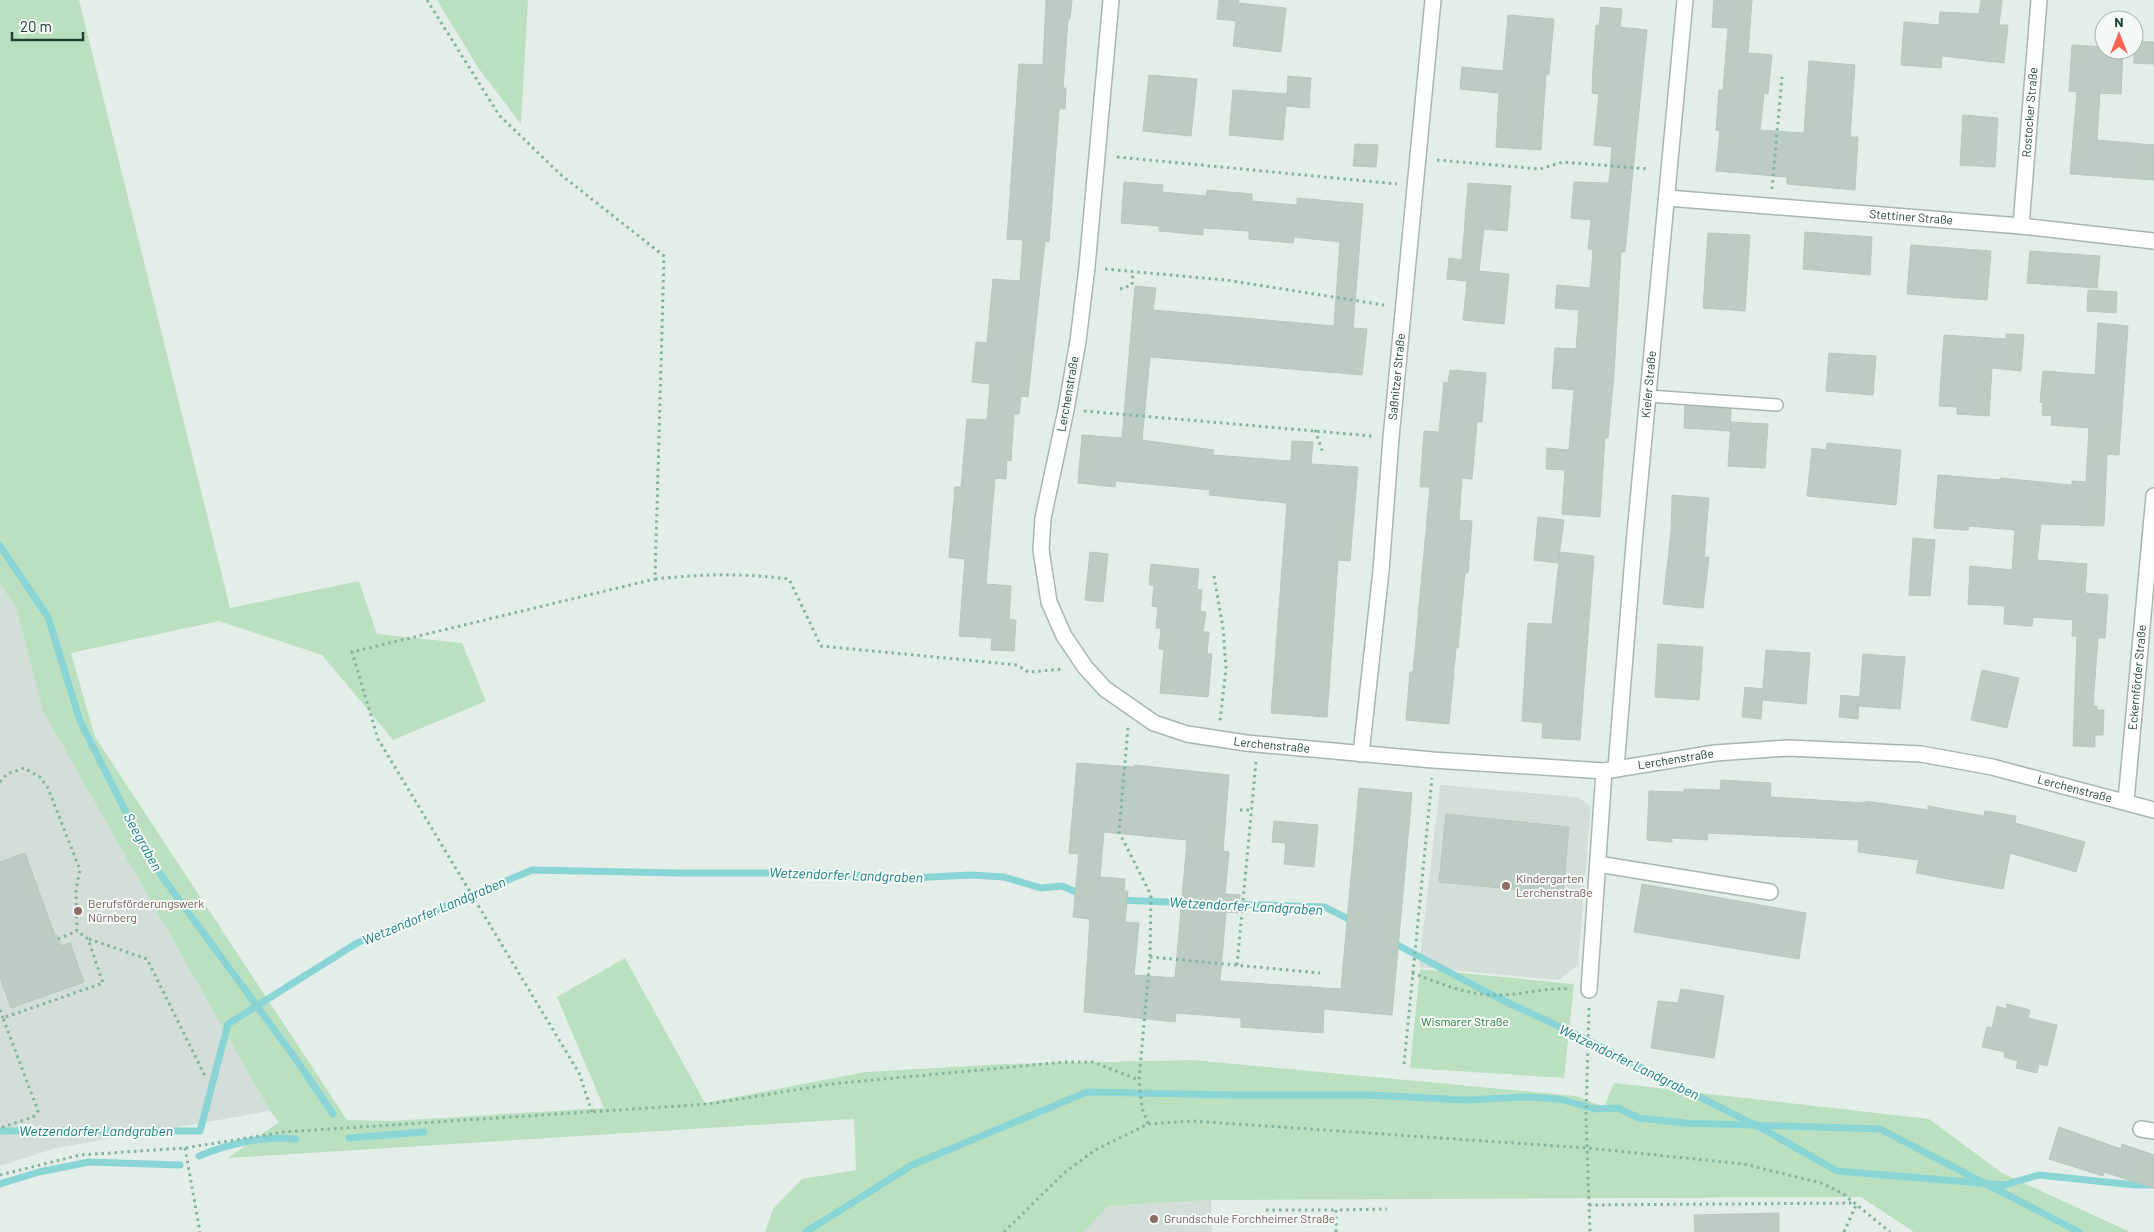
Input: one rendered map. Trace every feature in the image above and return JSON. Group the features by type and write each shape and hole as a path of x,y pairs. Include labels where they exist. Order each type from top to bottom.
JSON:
{"street":[{"name":"Lerchenstraße","path":"1111,0 1087,268 1066,410 1043,518 1041,550 1049,602 1064,636 1085,667 1105,689 1154,723 1187,734 1258,744 1433,760 1610,769 1715,753 1788,748 1840,748 1921,754 1992,766 2154,810"},
{"name":"Saßnitzer Straße","path":"1361,754 1381,571 1391,438 1417,186 1433,0"},
{"name":"Kieler Straße","path":"1610,769 1648,396 1685,0"},
{"name":"Rostocker Straße","path":"2021,226 2039,0"},
{"name":"Stettiner Straße","path":"1667,198 2021,226 2154,241"},
{"name":"Eckernförder Straße","path":"2126,801 2154,496"},
{"path":"1589,990 1598,864 1610,769"},
{"path":"1598,864 1770,892"}],"lane":[{"path":"1648,396 1777,406"}],"path":[{"path":"427,0 499,115 560,174 664,256 655,580"},
{"path":"1770,206 1782,77"},
{"path":"1096,156 1417,186"},
{"path":"1419,158 1540,169 1563,162 1669,171"},
{"path":"1087,268 1226,280 1405,308"},
{"path":"1120,289 1132,285 1133,272"},
{"path":"1066,410 1391,438"},
{"path":"1314,430 1323,453"},
{"path":"592,1112 579,1073 378,739 352,652 655,580 706,574 749,574 789,580 821,646 1017,665 1028,672 1085,667"},
{"path":"1214,576 1223,628 1226,668 1218,739"},
{"path":"1130,708 1119,832 1151,895 1150,957 1139,1080 1142,1108 1148,1124"},
{"path":"1237,965 1258,744"},
{"path":"1404,1064 1433,760"},
{"path":"0,782 7,774 24,768 40,777 48,788 80,870 76,896 77,931"},
{"path":"1240,810 1252,810"},
{"path":"58,939 77,931"},
{"path":"77,931 88,939 147,959 205,1076"},
{"path":"3,1018 103,983 88,939"},
{"path":"1150,957 1320,973"},
{"path":"1412,973 1459,990 1498,996 1552,988 1589,990 1586,1117 1590,1232"},
{"path":"0,1010 38,1111 34,1117 0,1128"},
{"path":"0,1175 80,1154 185,1148 284,1132 709,1104 831,1084 1065,1062 1093,1062 1126,1077 1139,1080"},
{"path":"1004,1232 1064,1173 1096,1150 1148,1124 1193,1120 1587,1148 1744,1164 1821,1183 1857,1203 1890,1232"},
{"path":"185,1148 200,1232"},
{"path":"1589,1205 1857,1203"},
{"path":"1844,1232 1857,1203"},
{"path":"1266,1210 1387,1210"},
{"path":"1336,1210 1336,1232"}],"shaded area":[{"name":"Berufsförderungswerk Nürnberg","path":"0,584 16,608 43,711 270,1111 56,1148 0,1166"},
{"name":"Kindergarten Lerchenstraße","path":"1440,785 1577,797 1591,806 1578,965 1559,980 1419,967"},
{"name":"Grundschule Forchheimer Straße","path":"1211,1200 1212,1232 1084,1232 1108,1206"}],"green space":[{"path":"0,0 79,0 230,608 359,581 377,634 462,643 486,701 393,740 322,655 219,621 71,653 95,737 347,1120 391,1121 604,1108 557,997 625,958 705,1103 865,1072 1005,1064 1193,1060 1576,1096 1604,1107 1614,1083 1929,1119 2002,1173 2130,1232 1914,1232 1861,1197 1211,1200 1108,1206 1084,1232 765,1232 773,1209 802,1179 856,1170 854,1119 228,1158 279,1122 270,1111 43,711 16,608 0,584"},
{"path":"437,0 528,0 521,124 479,69"},
{"name":"Wismarer Straße","path":"1420,969 1574,984 1564,1078 1410,1068"}],"building":[{"path":"1046,0 1072,0 1070,19 1068,19 1063,88 1066,88 1065,109 1059,109 1049,242 1045,241 1028,397 1021,396 1019,414 1014,414 1011,461 1007,460 1006,479 995,478 986,584 1011,586 1009,619 1016,620 1014,651 991,650 992,638 959,636 965,559 949,557 955,487 961,487 967,419 987,420 990,384 972,382 976,342 987,343 993,279 1020,281 1023,240 1007,239 1019,64 1043,65"},
{"path":"1219,0 1239,0 1238,3 1286,8 1281,52 1233,46 1236,21 1217,19"},
{"path":"1714,0 1752,0 1748,53 1772,55 1768,94 1764,93 1760,130 1804,133 1809,61 1855,65 1850,137 1858,137 1855,190 1787,184 1787,177 1716,171 1720,131 1716,130 1719,90 1723,90 1728,28 1712,27"},
{"path":"1981,0 2002,0 1999,25 2008,25 2004,63 1942,56 1941,68 1901,65 1904,22 1939,25 1940,12 1979,14"},
{"path":"1601,7 1622,9 1620,27 1647,30 1625,252 1621,252 1614,374 1608,438 1605,437 1600,517 1562,514 1565,470 1546,469 1547,448 1569,450 1574,390 1552,388 1555,348 1576,349 1579,310 1555,308 1557,285 1590,288 1593,250 1588,249 1591,220 1571,218 1574,182 1609,183 1612,147 1594,145 1599,94 1592,93 1593,70 1596,25 1599,26"},
{"path":"1508,15 1554,19 1549,74 1546,74 1541,150 1496,147 1499,93 1460,89 1462,67 1503,71"},
{"path":"2144,42 2154,42 2154,64 2134,63 2134,60 2144,60"},
{"path":"2072,45 2094,46 2094,60 2123,60 2121,94 2100,93 2097,140 2154,145 2154,180 2070,174 2077,92 2069,91"},
{"path":"1149,75 1197,79 1191,136 1143,131"},
{"path":"1288,76 1311,78 1309,108 1286,106 1283,140 1229,135 1233,90 1287,94"},
{"path":"1963,115 1998,118 1995,167 1960,165"},
{"path":"1355,144 1378,145 1376,167 1353,166"},
{"path":"1124,182 1163,185 1162,192 1206,196 1207,190 1252,194 1252,201 1297,205 1297,198 1363,204 1353,328 1367,329 1362,375 1150,357 1142,440 1214,450 1213,455 1291,461 1292,441 1313,442 1311,464 1358,467 1350,561 1338,560 1327,717 1271,713 1287,503 1209,495 1210,490 1116,481 1115,487 1078,483 1082,435 1122,438 1135,286 1156,288 1153,310 1334,326 1340,242 1294,237 1293,243 1249,239 1249,231 1203,228 1203,235 1159,231 1159,226 1121,223"},
{"path":"1468,183 1511,186 1507,231 1484,229 1479,271 1509,274 1504,324 1463,320 1467,281 1447,279 1449,258 1462,260"},
{"path":"1805,232 1872,237 1870,275 1803,269"},
{"path":"1708,233 1750,235 1745,311 1703,308"},
{"path":"1911,245 1991,251 1987,300 1907,294"},
{"path":"2030,251 2100,256 2097,288 2027,283"},
{"path":"2088,290 2117,292 2116,313 2087,311"},
{"path":"2098,323 2128,326 2119,455 2107,454 2104,526 2041,524 2037,560 2087,564 2085,593 2108,595 2105,638 2098,638 2093,706 2097,706 2097,710 2104,710 2103,735 2095,735 2095,747 2073,746 2077,636 2072,636 2073,620 2033,617 2032,626 2004,624 2005,606 1968,604 1970,566 2012,570 2015,530 1969,526 1968,530 1934,528 1938,475 2000,480 2000,478 2072,485 2072,481 2086,482 2089,428 2051,425 2052,416 2042,415 2043,403 2040,402 2043,371 2095,375"},
{"path":"2006,334 2024,335 2021,371 1992,368 1989,416 1957,414 1957,407 1939,406 1944,335 2006,339"},
{"path":"1829,353 1876,356 1873,395 1826,391"},
{"path":"1450,370 1486,373 1482,422 1477,422 1472,479 1462,478 1459,520 1472,521 1468,573 1465,573 1449,724 1406,720 1410,672 1413,672 1430,487 1420,487 1424,431 1439,432 1444,382 1448,383"},
{"path":"1685,406 1731,409 1730,431 1684,428"},
{"path":"1731,422 1768,424 1765,468 1728,466"},
{"path":"1827,443 1901,450 1896,505 1807,496 1812,448 1826,450"},
{"path":"1672,495 1709,498 1704,557 1709,557 1703,608 1663,604 1671,532"},
{"path":"1538,517 1564,520 1558,563 1534,560"},
{"path":"1913,538 1935,540 1930,596 1909,595"},
{"path":"1090,552 1108,554 1103,602 1085,600"},
{"path":"1560,552 1594,556 1580,740 1542,738 1543,723 1522,721 1528,623 1552,624"},
{"path":"1151,564 1199,569 1197,589 1202,590 1200,611 1206,612 1203,632 1209,632 1207,654 1212,654 1208,697 1160,693 1164,650 1159,649 1161,628 1156,628 1158,607 1152,606 1154,585 1149,585"},
{"path":"1658,644 1703,647 1699,700 1655,697"},
{"path":"1766,650 1810,653 1806,704 1762,700"},
{"path":"1863,654 1905,657 1900,709 1859,706"},
{"path":"1982,670 2019,678 2007,728 1971,720"},
{"path":"1745,687 1763,689 1761,719 1742,717"},
{"path":"1841,695 1859,697 1858,719 1839,717"},
{"path":"1077,763 1134,767 1135,765 1229,775 1223,851 1229,852 1225,894 1240,895 1238,913 1226,912 1220,981 1341,989 1359,788 1412,793 1392,1015 1324,1009 1323,1033 1241,1027 1241,1018 1176,1013 1175,1022 1084,1012 1090,919 1073,917 1079,854 1069,853","holes":["1104,832 1187,840 1175,978 1134,975 1139,923 1125,922 1128,891 1124,891 1125,879 1100,877"]},
{"path":"1721,780 1771,783 1770,797 1865,803 1865,801 1928,810 1928,806 1984,816 1985,811 2016,816 2015,823 2085,842 2076,872 2010,853 2003,889 1916,873 1919,860 1858,852 1859,840 1708,833 1707,840 1672,838 1672,842 1647,840 1649,791 1684,792 1684,789 1720,790"},
{"path":"1446,814 1569,827 1563,894 1439,882"},
{"path":"1274,821 1318,825 1314,867 1284,864 1286,843 1272,842"},
{"path":"25,853 55,936 57,935 61,946 70,943 84,982 11,1008 0,977 0,862"},
{"path":"1642,884 1806,913 1799,959 1634,932"},
{"path":"1681,989 1724,996 1714,1058 1651,1048 1658,1001 1678,1003"},
{"path":"2007,1004 2030,1010 2028,1018 2057,1025 2047,1066 2039,1064 2037,1073 2016,1068 2018,1061 2004,1057 2005,1052 1982,1047 1987,1027 1992,1028 1997,1006 2006,1009"},
{"path":"2059,1127 2121,1149 2122,1144 2154,1155 2154,1188 2104,1172 2103,1176 2049,1159"},
{"path":"1779,1213 1779,1232 1695,1232 1694,1215"}],"waterway":[{"name":"Seegraben","path":"0,546 48,617 80,721 150,860 295,1058 333,1114"},
{"name":"Wetzendorfer Landgraben","path":"0,1131 200,1131 228,1024 357,943 532,870 814,873 911,878 970,875 1004,877 1041,888 1062,886 1083,895"},
{"name":"Wetzendorfer Landgraben","path":"1119,900 1191,903"},
{"name":"Wetzendorfer Landgraben","path":"1231,904 1325,907 1354,922"},
{"name":"Wetzendorfer Landgraben","path":"1390,941 1498,998 1571,1032 1761,1128 1837,1171 2004,1185 2039,1175 2135,1185 2154,1185"},
{"name":"Wetzendorfer Landgraben","path":"806,1232 912,1165 1087,1092 1369,1095 1466,1100 1525,1097 1559,1099 1595,1109 1618,1108 1639,1118 1685,1123 1880,1129 2079,1232"},
{"path":"349,1138 424,1132"},
{"path":"199,1156 223,1147 246,1142 283,1138 296,1139"},
{"path":"0,1184 39,1172 89,1162 180,1165"}],"place":[{"name":"Kindergarten Lerchenstraße","path":"1506,886"},
{"name":"Berufsförderungswerk Nürnberg","path":"78,911"},
{"name":"Grundschule Forchheimer Straße","path":"1154,1219"}]}
